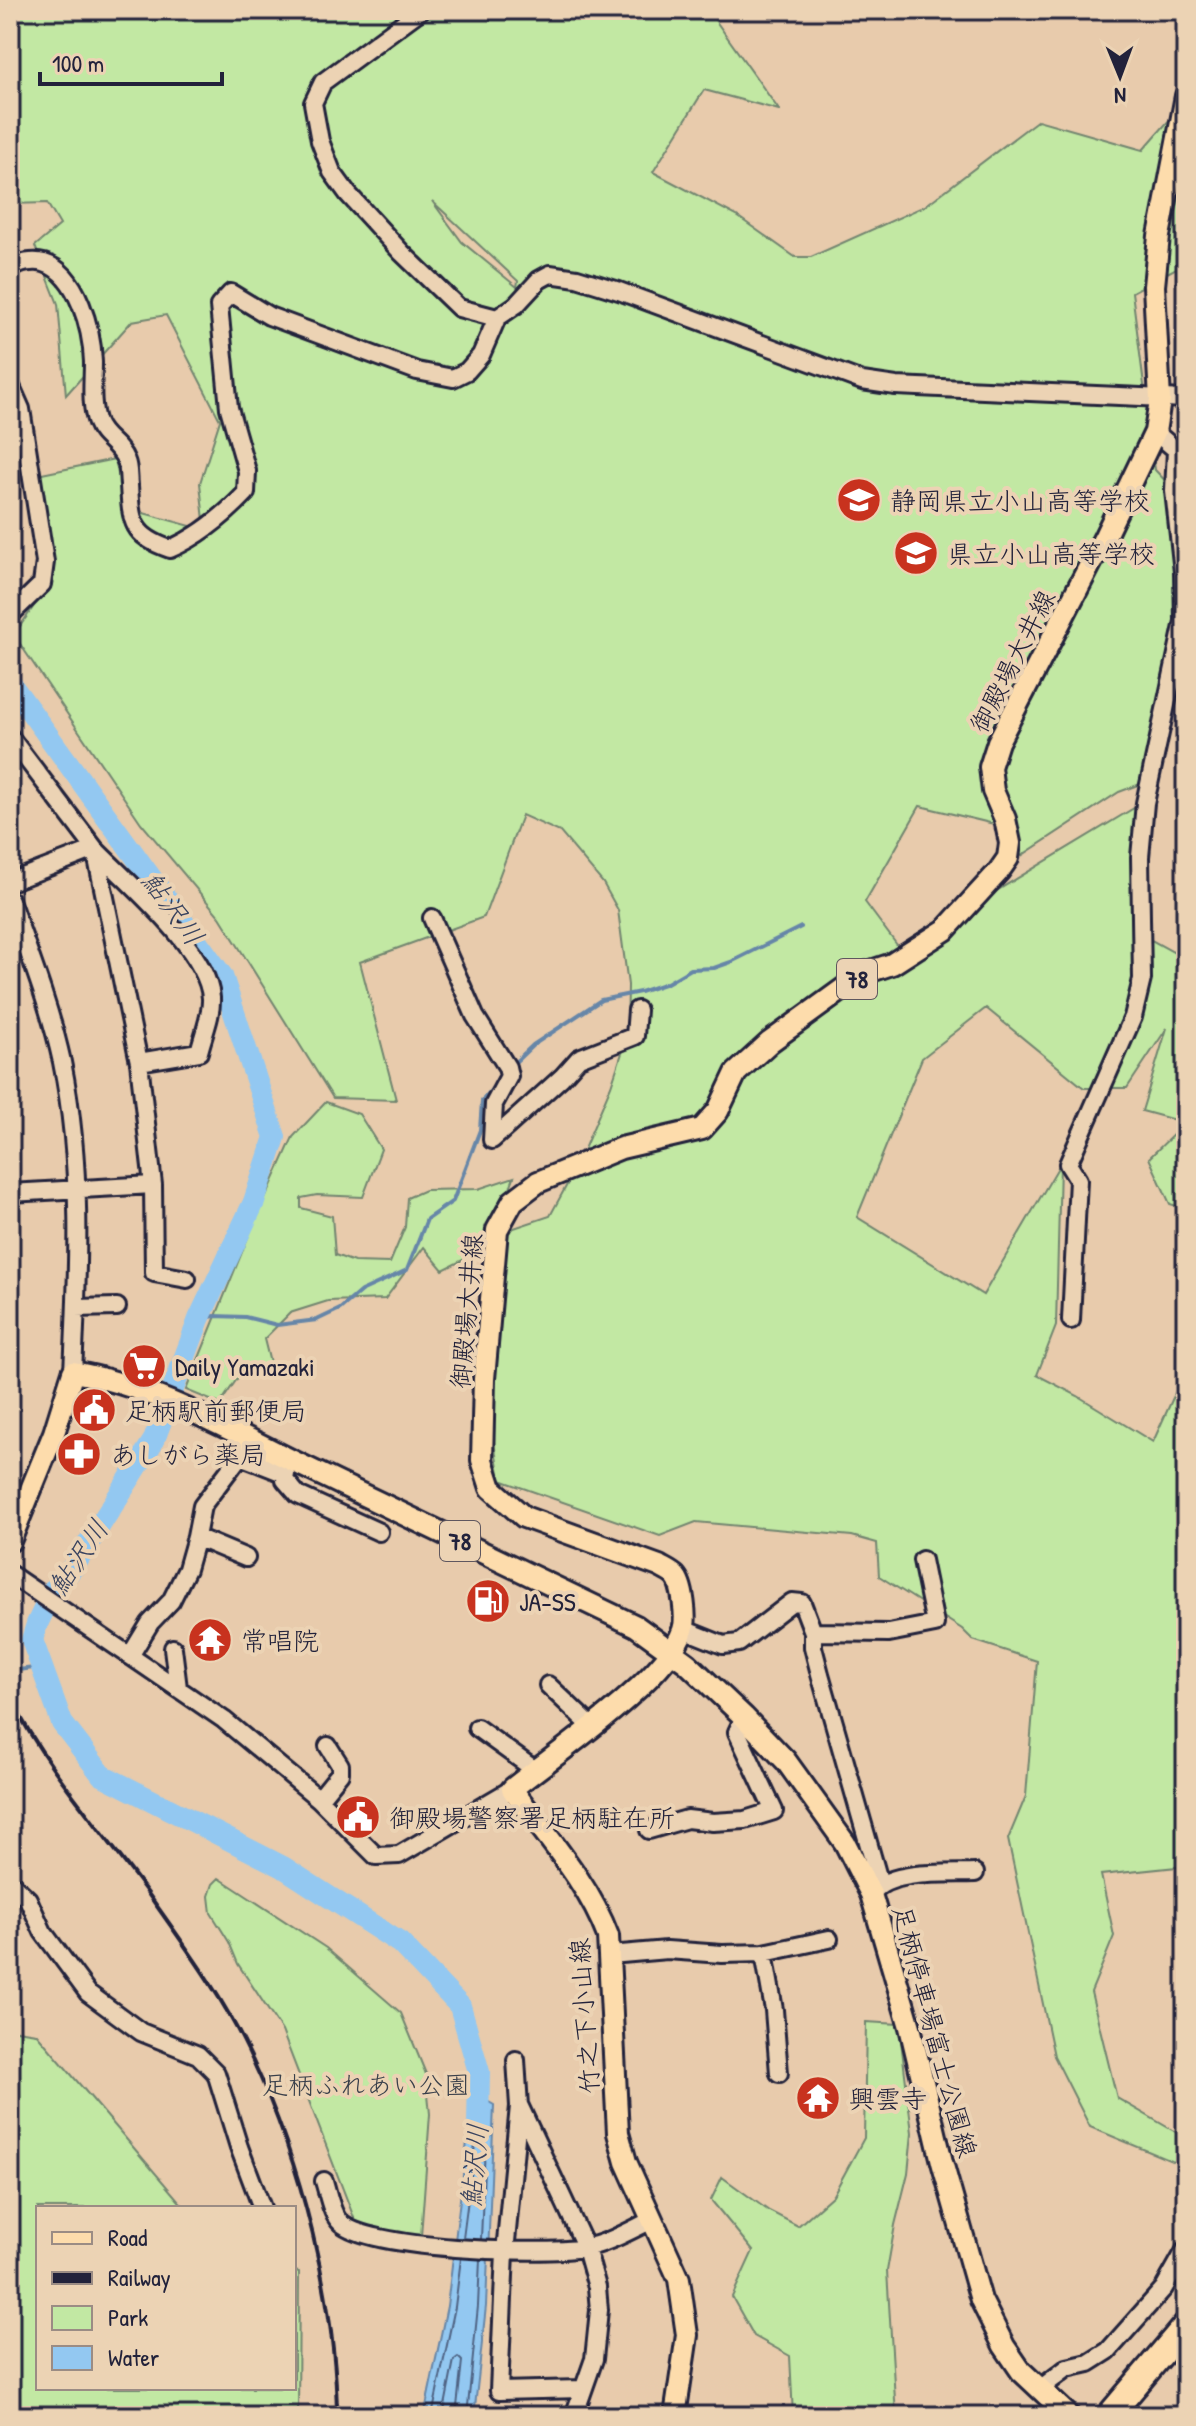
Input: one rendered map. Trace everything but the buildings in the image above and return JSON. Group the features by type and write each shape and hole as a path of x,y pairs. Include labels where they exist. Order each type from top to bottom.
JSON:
{"highway":[{"path":"1109,2416 1186,2325"}],"main road":[{"name":"御殿場大井線","path":"683,1629 683,1598 676,1577 659,1566 524,1517 491,1488 482,1460 484,1379 497,1230 513,1201 538,1182 621,1148 702,1129 718,1111 736,1073 770,1042 865,973 892,964 945,930 1008,858 1010,843 1005,819 993,791 990,767 998,742 1155,432 1160,400 1154,286 1159,236 1186,96"},
{"path":"10,1541 54,1433 73,1372"},
{"name":"78","path":"73,1372 108,1378 147,1393 242,1447 636,1626 670,1651"},
{"path":"512,1789 631,1694 670,1651 683,1629"},
{"name":"足柄停車場富士公園線","path":"670,1651 744,1717 786,1761 876,1889 942,2162 981,2300 1012,2359 1062,2410"},
{"name":"竹之下小山線","path":"512,1789 601,1916 608,1936 618,2133 626,2162 679,2279 685,2311 685,2356 675,2416"}],"street":[{"path":"421,10 323,82 313,103 320,141 332,172 348,194 402,253 459,308 497,318"},
{"path":"10,270 14,266 35,261 48,264 64,275 76,291 93,358 93,399 97,423 106,437 119,446 128,464 131,520 148,541 170,549 188,541 228,512 246,493 247,471 229,408 219,306 231,293 269,316 417,371 453,378 467,371 481,355 497,318 516,305 539,280 550,274 577,278 619,291 862,381 896,386 1186,399"},
{"path":"10,384 21,409 45,562 42,584 14,612"},
{"path":"1071,1320 1078,1180 1068,1164 1133,1017 1142,979 1140,857 1145,803 1184,621 1183,572 1174,491 1176,450 1155,432"},
{"path":"10,737 95,849 189,947 202,968 211,994 211,1004 199,1052 139,1062"},
{"path":"10,882 95,849"},
{"path":"95,849 139,1062 153,1185 154,1273 187,1279"},
{"path":"10,900 62,1062 78,1188 73,1372"},
{"path":"432,918 475,1016 507,1070 494,1104 492,1140 579,1058 635,1036 637,1010"},
{"path":"10,1193 153,1185"},
{"path":"76,1308 117,1307"},
{"path":"130,1656 150,1623 171,1601 187,1569 202,1506 242,1447 286,1474 285,1480 298,1495 379,1532"},
{"path":"196,1537 246,1558"},
{"path":"813,1632 889,1633 935,1624 922,1560"},
{"path":"16,1580 224,1720 319,1799 376,1856 399,1855 512,1789"},
{"path":"683,1629 723,1645 739,1643 792,1602 802,1603 813,1632 813,1647 876,1889 919,1874 975,1873"},
{"path":"173,1648 178,1688"},
{"path":"548,1685 591,1726"},
{"path":"649,1830 687,1819 713,1822 745,1820 774,1811 737,1732 744,1717"},
{"path":"477,1728 535,1770"},
{"path":"319,1799 340,1773 340,1765 328,1746"},
{"path":"10,1882 28,1899 43,1932 88,1993 141,2032 198,2055 216,2073 261,2206"},
{"path":"610,1955 667,1950 764,1953 829,1939"},
{"path":"764,1953 774,2010 779,2073"},
{"path":"516,2060 519,2106 501,2251 499,2391 582,2389"},
{"path":"519,2106 586,2248 597,2287 599,2310 594,2359 574,2416"},
{"path":"324,2181 338,2221 354,2232 432,2245 501,2251 586,2248 652,2220"},
{"path":"1040,2389 1067,2368 1089,2363 1108,2351 1164,2288 1186,2249"}],"green space":[{"path":"10,10 708,10 779,110 704,90 653,172 737,216 795,257 811,257 925,206 1038,120 1143,150 1186,101 1186,263 1132,292 1155,470 1174,490 1186,493 1186,654 1179,653 1173,709 1146,782 1119,792 1021,856 1002,826 920,806 865,902 900,949 1139,805 1142,935 1186,959 1186,1123 1142,1111 1167,1028 1127,1088 1084,1088 986,1008 922,1058 857,1217 983,1295 1060,1164 1056,1326 1037,1375 1153,1442 1186,1369 1186,1866 1101,1875 1114,1936 1091,1992 1117,2098 1186,2138 1186,2167 1090,2127 1054,2056 1008,1839 1026,1796 1037,1661 973,1640 962,1629 879,1576 877,1543 852,1536 696,1522 660,1536 500,1480 490,1417 505,1231 550,1216 576,1168 611,1086 627,1038 628,985 618,910 603,883 560,832 522,815 484,917 360,962 396,1100 333,1098 220,917 141,823 14,635 54,577 32,476 115,459 125,508 205,530 200,483 220,420 166,315 132,321 66,395 58,304 35,246 60,225 47,203 10,204","holes":["432,201 518,281 517,287 462,242"]},
{"path":"326,1102 359,1114 381,1149 363,1197 317,1195 301,1198 301,1208 332,1216 335,1255 354,1262 390,1263 405,1227 407,1198 425,1190 478,1189 514,1177 495,1228 475,1254 443,1270 424,1247 385,1299 328,1301 290,1313 264,1339 271,1367 243,1370 220,1404 186,1390 251,1230 293,1137"},
{"path":"1180,1128 1186,1129 1186,1209 1170,1204 1149,1158"},
{"name":"足柄ふれあい公園","path":"219,1878 326,1948 401,2013 426,2074 430,2114 421,2236 372,2232 356,2223 282,2031 238,1964 211,1913 209,1896"},
{"path":"866,2022 899,2024 912,2133 908,2173 887,2271 896,2416 793,2416 790,2356 754,2336 732,2297 753,2251 711,2200 722,2177 769,2211 798,2226 833,2195 864,2138"},
{"path":"10,2029 36,2033 183,2206 36,2206 36,2390 296,2390 296,2271 299,2272 298,2416 10,2416"}],"water":[{"path":"473,2093 494,2105 486,2306 474,2416 424,2416 447,2306"}],"waterway":[{"name":"鮎沢川","path":"10,683 222,976 275,1137 254,1202 199,1319 154,1440 74,1566 53,1590 32,1640 62,1723 102,1775 283,1867 400,1943 460,2006 479,2072 478,2125"},
{"path":"510,1067 533,1045 601,1000 667,983 691,969 714,968 731,962 801,927"},
{"path":"199,1319 245,1317 277,1325 317,1320 340,1309 361,1291 407,1270 427,1219 453,1201 480,1130 482,1101 497,1083"},
{"path":"10,1671 42,1667"}],"railway":[{"path":"10,1697 57,1774 149,1895 204,1974 252,2059 286,2142 312,2233 330,2327 337,2416"}],"place":[{"name":"静岡県立小山高等学校","path":"859,500"},
{"name":"県立小山高等学校","path":"916,553"},
{"name":"Daily Yamazaki","path":"144,1366"},
{"name":"足柄駅前郵便局","path":"94,1410"},
{"name":"あしがら薬局","path":"79,1454"},
{"name":"JA-SS","path":"488,1601"},
{"name":"常唱院","path":"210,1640"},
{"name":"御殿場警察署足柄駐在所","path":"358,1817"},
{"name":"興雲寺","path":"818,2098"}]}
